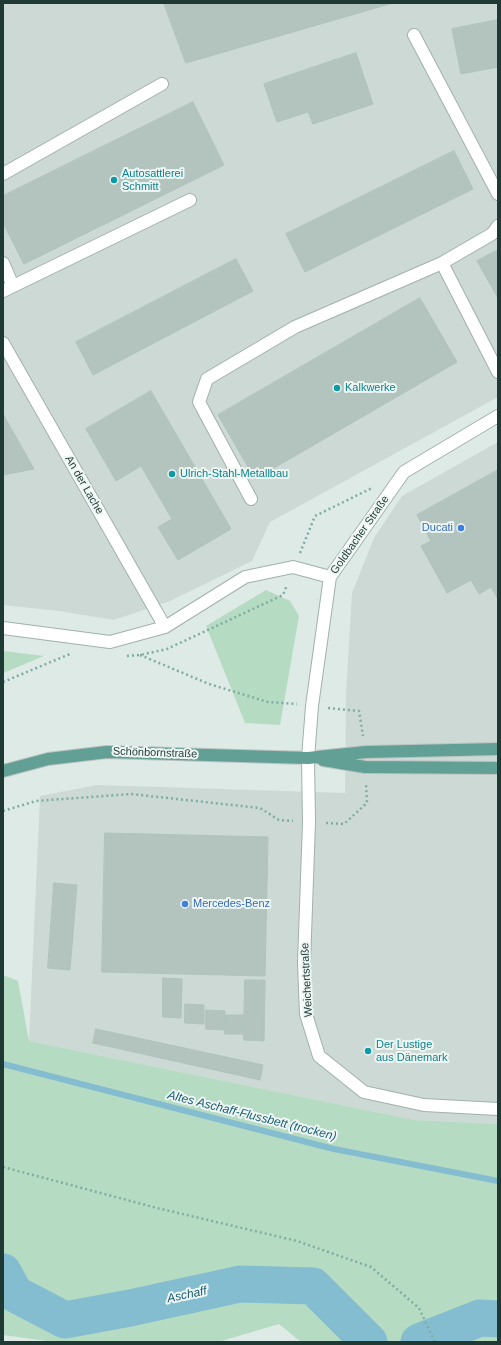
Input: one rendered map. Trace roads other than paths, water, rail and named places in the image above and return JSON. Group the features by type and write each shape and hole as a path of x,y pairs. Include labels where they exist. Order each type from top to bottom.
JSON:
{"main road":[{"name":"Schönbornstraße","path":"308,758 366,752 498,750"},
{"name":"Schönbornstraße","path":"3,771 48,759 107,752 308,758 365,767 498,768"}],"street":[{"path":"414,35 498,194"},
{"path":"3,174 162,84"},
{"path":"3,263 8,288 190,200"},
{"path":"251,499 199,402 207,380 295,327 442,263 492,234 498,226"},
{"path":"442,263 498,372"},
{"name":"An der Lache","path":"3,343 165,627"},
{"name":"Goldbacher Straße","path":"308,758 312,706 330,577 404,472 462,436 498,416"},
{"path":"3,628 110,642 165,627 245,577 294,568 330,577"},
{"name":"Weichertstraße","path":"308,758 309,822 304,963 306,1014 319,1056 364,1092 424,1105 498,1109"}],"waterway":[{"name":"Altes Aschaff-Flussbett (trocken)","path":"3,1064 334,1149 498,1181"},
{"name":"Aschaff","path":"3,1272 15,1294 65,1320 130,1308 240,1284 313,1286 369,1342"},
{"name":"Aschaff","path":"419,1342 480,1318 498,1319"}],"place":[{"name":"Autosattlerei Schmitt","path":"114,180"},
{"name":"Kalkwerke","path":"337,388"},
{"name":"Ulrich-Stahl-Metallbau","path":"172,474"},
{"name":"Ducati","path":"461,528"},
{"name":"Mercedes-Benz","path":"185,904"},
{"name":"Der Lustige aus Dänemark","path":"368,1051"}]}
